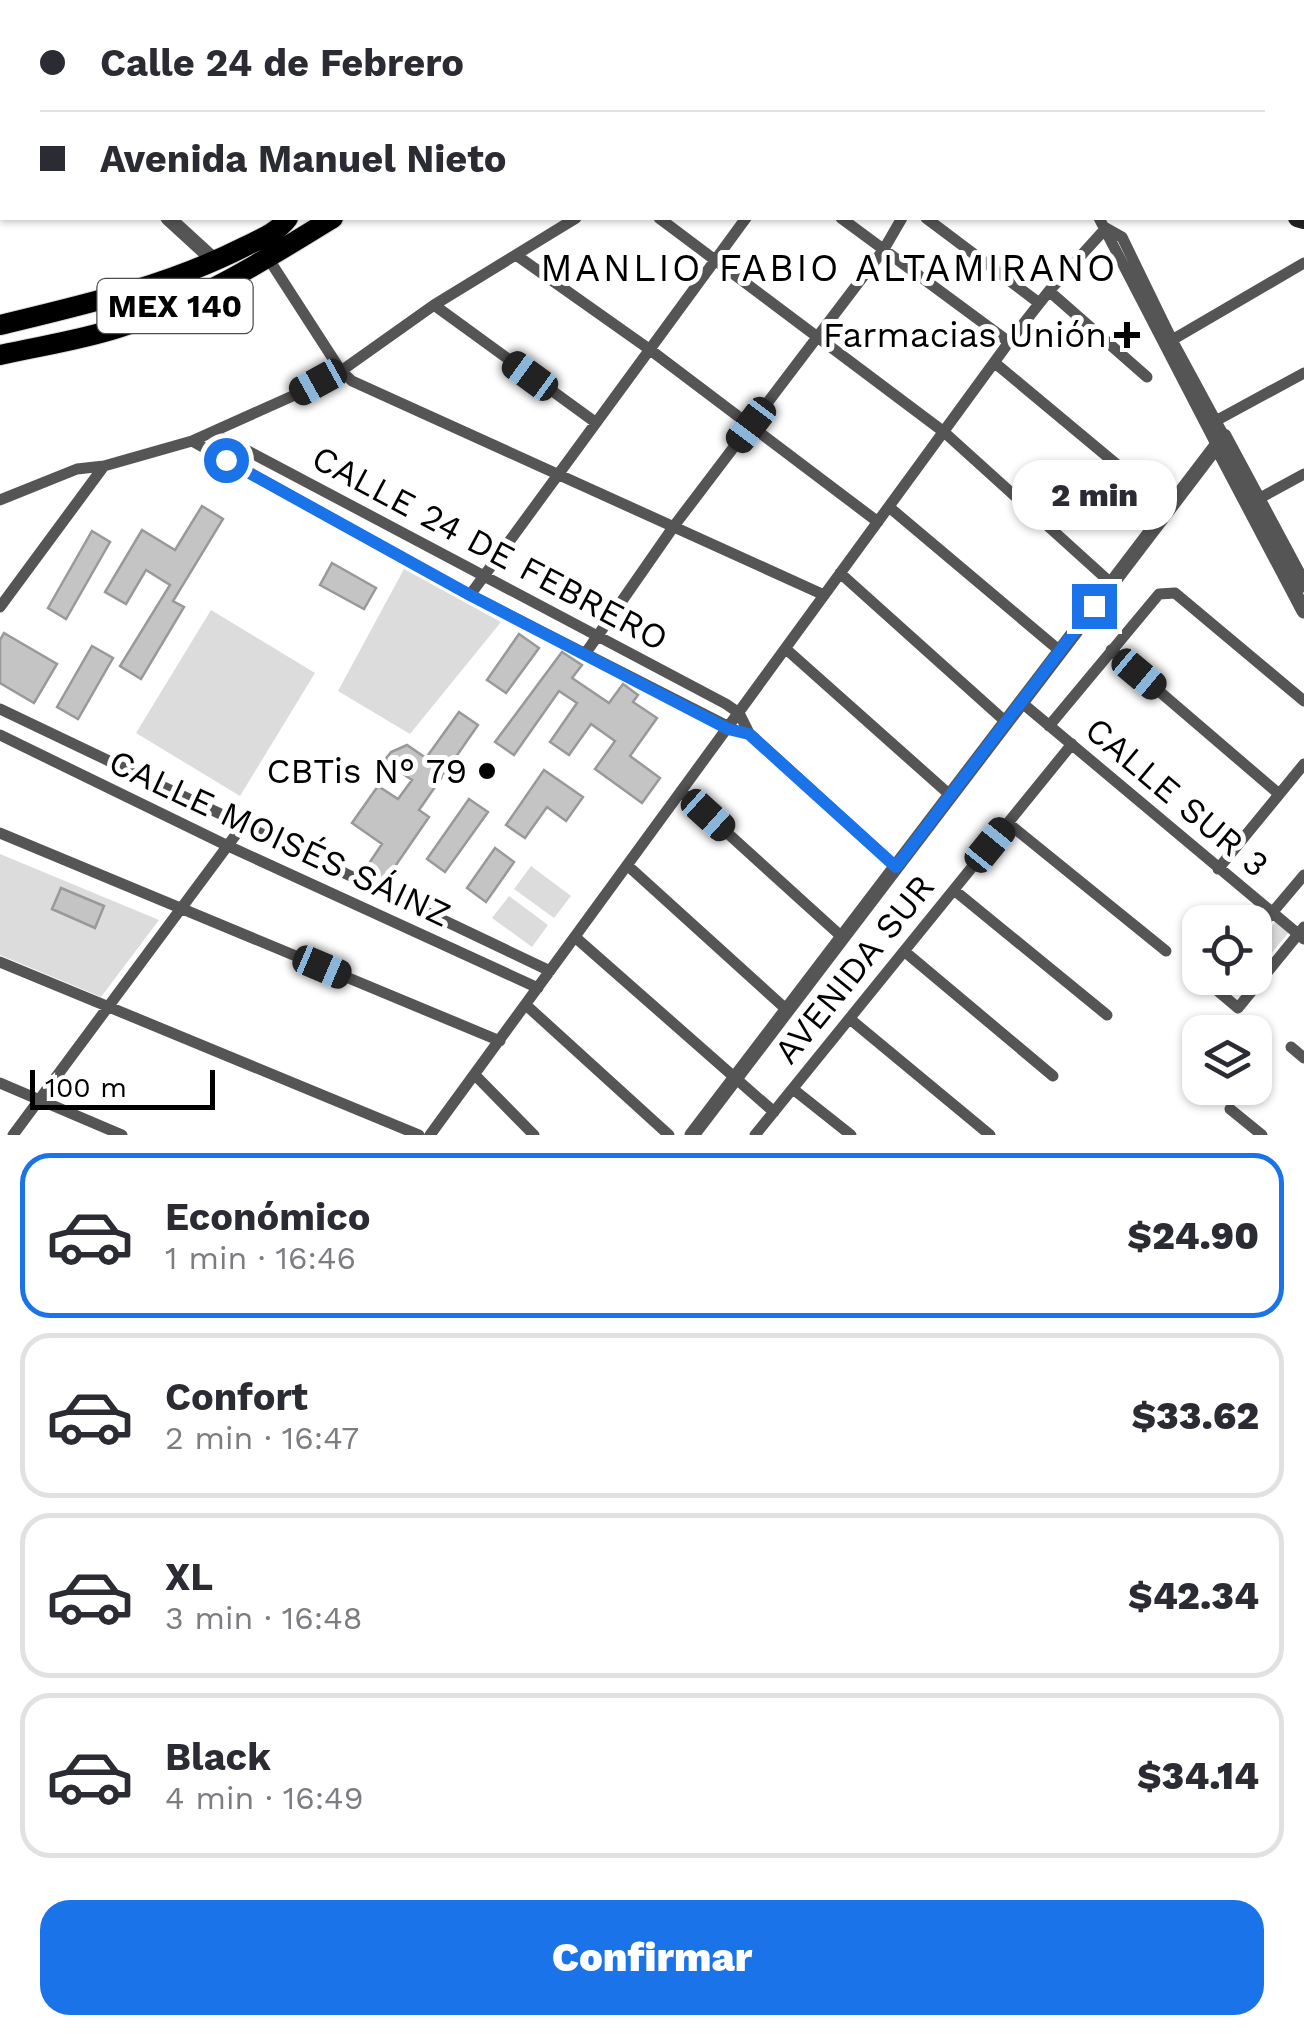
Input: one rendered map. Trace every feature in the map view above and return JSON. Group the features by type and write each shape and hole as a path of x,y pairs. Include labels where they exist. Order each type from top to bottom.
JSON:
{"main road":[{"name":"MEX 140","path":"0,356 119,328 231,280 330,220"},
{"name":"MEX 140","path":"0,324 106,300 216,261 289,221"}],"street":[{"path":"170,220 216,261"},
{"path":"0,500 76,469 104,466 192,441 341,370 434,306 573,220"},
{"path":"662,220 944,432 1112,584"},
{"path":"470,595 745,220"},
{"path":"844,220 1009,342"},
{"path":"585,654 674,526 884,249 901,220"},
{"path":"929,220 1039,303"},
{"path":"430,1135 1009,342 1102,223"},
{"path":"1102,223 1122,237 1211,424"},
{"path":"1102,223 1252,502 1304,610"},
{"path":"516,255 649,349 878,522"},
{"path":"268,258 341,370 367,390 824,595"},
{"path":"1172,340 1304,262"},
{"path":"1048,291 1146,377"},
{"path":"434,306 595,422"},
{"path":"995,363 1169,508"},
{"path":"1211,424 1304,372"},
{"name":"CALLE 24 DE FEBRERO","path":"214,432 739,713"},
{"name":"CALLE 24 DE FEBRERO","path":"192,441 470,595 728,729 749,734"},
{"path":"692,1135 1220,441"},
{"path":"0,607 104,466"},
{"path":"1252,502 1304,474"},
{"path":"1252,502 1304,585"},
{"path":"889,507 1060,651"},
{"path":"840,574 1006,722"},
{"path":"1049,726 1159,594 1174,593 1304,701"},
{"path":"786,649 950,795"},
{"path":"1111,650 1280,794"},
{"name":"CALLE SUR 3","path":"1021,702 1263,905"},
{"name":"CALLE MOISÉS SÁINZ","path":"0,708 550,971"},
{"path":"739,713 749,734 896,867"},
{"name":"CALLE MOISÉS SÁINZ","path":"0,736 538,988"},
{"name":"AVENIDA SUR","path":"755,1135 1072,744"},
{"path":"1218,869 1304,764"},
{"path":"681,790 842,938"},
{"path":"1008,823 1166,950"},
{"path":"13,1135 242,825"},
{"path":"0,833 500,1041"},
{"path":"627,865 786,1010"},
{"path":"1272,912 1304,874"},
{"path":"954,890 1107,1016"},
{"name":"CALLE SUR 3","path":"1272,912 1302,933"},
{"path":"1272,968 1302,933"},
{"path":"575,937 774,1112"},
{"path":"904,952 1053,1076"},
{"path":"0,962 418,1135"},
{"path":"1227,995 1238,1008 1249,995"},
{"path":"526,1005 669,1135"},
{"path":"850,1019 990,1135"},
{"path":"1291,1047 1304,1058"},
{"path":"476,1076 534,1135"},
{"path":"0,1083 122,1135"},
{"path":"793,1089 851,1135"},
{"path":"1230,1108 1262,1135"}],"shaded area":[{"path":"404,569 501,622 410,734 338,691"},
{"path":"211,610 315,673 240,796 136,733"},
{"path":"0,854 159,920 101,997 0,955"},
{"path":"531,866 571,896 554,918 514,889"},
{"path":"509,896 548,925 532,947 492,918"},
{"path":"1276,921 1289,932 1272,952 1272,926"}],"building":[{"path":"202,506 223,519 173,601 184,607 141,679 120,666 170,585 146,570 126,604 105,592 142,530 175,550"},
{"path":"92,531 110,542 66,619 48,608"},
{"path":"332,563 376,588 364,609 320,585"},
{"path":"4,633 57,664 34,703 0,683 0,640"},
{"path":"519,634 539,648 506,693 487,680"},
{"path":"92,646 113,658 78,719 57,707"},
{"path":"562,652 582,665 572,678 609,703 623,684 638,695 633,702 657,718 630,756 660,778 642,803 595,769 615,741 591,724 569,755 550,742 577,703 559,691 514,755 495,742"},
{"path":"459,712 478,725 419,810 429,817 385,881 366,868 382,844 352,823 378,786 398,799 412,780 384,761 391,752 407,745 426,758"},
{"path":"544,770 583,797 566,821 547,807 525,838 506,825"},
{"path":"469,799 488,812 445,872 427,859"},
{"path":"495,848 514,862 486,902 467,888"},
{"path":"61,888 104,906 95,928 52,909"}],"place":[{"name":"Farmacias Unión","path":"1127,335"},
{"name":"CBTis N° 79","path":"487,771"}],"district":[{"name":"MANLIO FABIO ALTAMIRANO","path":"829,268"}],"route":[{"path":"226,460 470,595 728,729 749,734 896,867 1094,606"}]}
